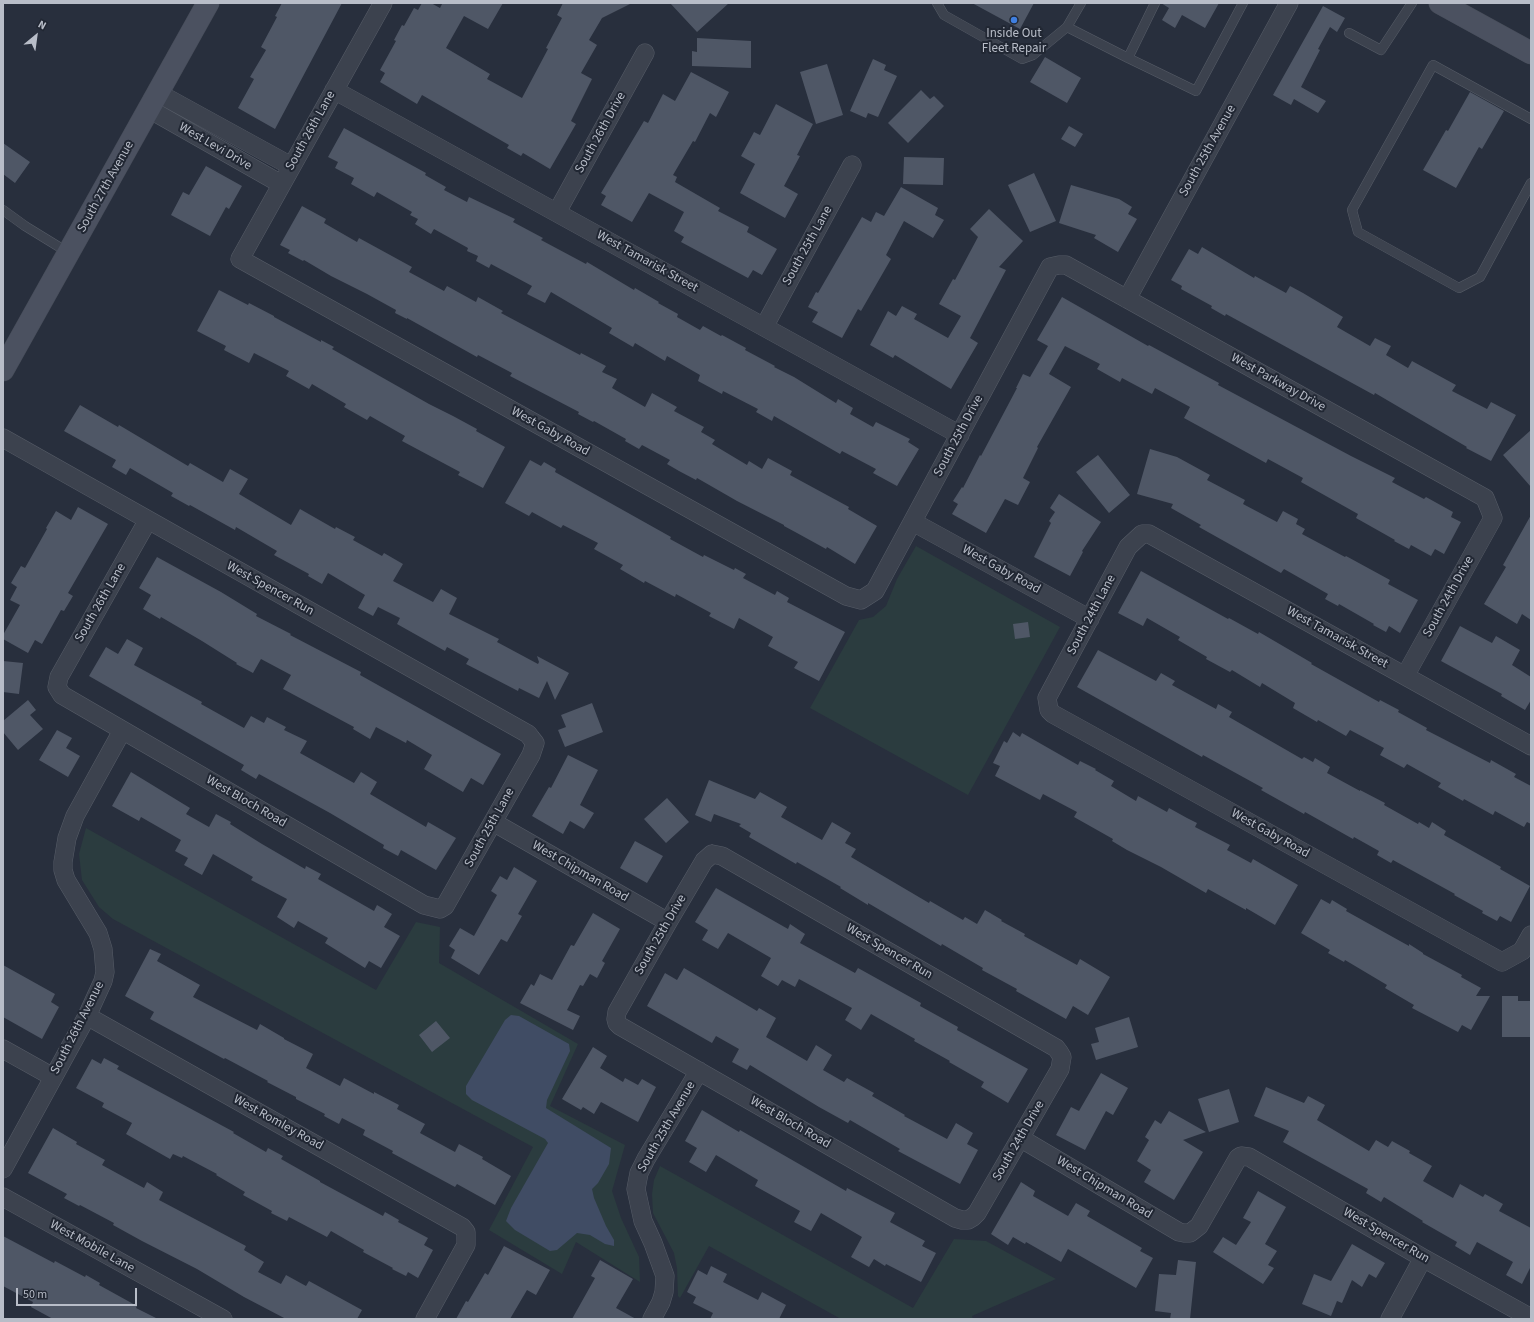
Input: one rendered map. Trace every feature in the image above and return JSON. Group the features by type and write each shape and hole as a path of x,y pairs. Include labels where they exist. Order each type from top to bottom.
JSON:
{"main road":[{"name":"South 27th Avenue","path":"3,370 208,3"},
{"path":"1440,3 1531,53"}],"street":[{"name":"South 26th Lane","path":"240,259 383,3"},
{"name":"South 25th Avenue","path":"1127,299 1289,3"},
{"name":"South 26th Drive","path":"557,212 645,53"},
{"name":"West Tamarisk Street","path":"334,90 960,435"},
{"name":"West Levi Drive","path":"154,101 291,166"},
{"name":"West Levi Drive","path":"154,101 281,184"},
{"name":"South 25th Lane","path":"764,327 852,165"},
{"name":"West Gaby Road","path":"240,259 846,596 861,600"},
{"name":"West Parkway Drive","path":"1050,267 1059,264 1066,265 1485,498 1493,518"},
{"name":"South 25th Drive","path":"861,600 875,591 1050,267"},
{"name":"West Spencer Run","path":"3,438 528,734 535,743"},
{"name":"South 24th Drive","path":"1405,676 1493,518"},
{"name":"South 26th Lane","path":"57,687 59,677 148,520"},
{"name":"West Gaby Road","path":"913,522 1090,619"},
{"name":"West Tamarisk Street","path":"1142,534 1149,534 1157,538 1531,746"},
{"name":"South 24th Lane","path":"1047,698 1128,547 1142,534"},
{"name":"West Bloch Road","path":"57,687 62,695 122,731 424,905 440,909"},
{"name":"West Gaby Road","path":"1047,698 1049,710 1053,714 1502,962 1522,951 1531,935"},
{"name":"South 26th Avenue","path":"3,1169 87,1016 100,989 105,972 103,948 98,933 66,880 63,870 63,862 67,838 75,816 122,731"},
{"name":"South 25th Lane","path":"440,909 449,902 531,755 535,743"},
{"name":"West Chipman Road","path":"493,822 668,922"},
{"name":"South 25th Drive","path":"616,1019 617,1012 668,922 704,861 712,854"},
{"name":"West Spencer Run","path":"712,854 722,856 1056,1048 1062,1057"},
{"name":"West Romley Road","path":"87,1016 457,1223 466,1232 466,1245 425,1319"},
{"name":"West Bloch Road","path":"616,1019 620,1026 955,1218 968,1220"},
{"path":"3,1049 53,1077"},
{"name":"South 24th Drive","path":"968,1220 977,1213 1060,1069 1062,1057"},
{"name":"South 25th Avenue","path":"652,1319 661,1302 664,1292 665,1276 653,1243 642,1222 636,1189 640,1173 646,1159 699,1071"},
{"name":"West Chipman Road","path":"1020,1138 1179,1232 1184,1233 1190,1233 1199,1226 1236,1161 1241,1156"},
{"name":"West Spencer Run","path":"1241,1156 1249,1157 1423,1258 1531,1318"},
{"name":"West Mobile Lane","path":"3,1197 222,1319"},
{"path":"1390,1319 1423,1258"}],"lane":[{"path":"937,3 944,15 1022,59 1033,55 1067,27 1081,3"},
{"path":"1128,58 1156,3"},
{"path":"1067,27 1196,91 1243,3"},
{"path":"1349,33 1382,50 1412,3"},
{"path":"1531,119 1433,65 1352,210 1358,232 1459,288 1480,278 1531,183"},
{"path":"3,210 25,226 69,253"}],"shaded area":[{"path":"916,546 1060,627 968,795 810,708 859,620 873,617 886,606 897,579"},
{"path":"86,828 376,990 416,922 440,927 439,963 578,1044 550,1106 625,1145 612,1191 621,1218 639,1257 640,1282 576,1242 562,1274 489,1230 533,1147 113,919 99,907 82,880 79,854"},
{"path":"660,1166 913,1308 954,1239 986,1241 1056,1279 972,1316 973,1319 841,1319 709,1246 680,1298 678,1296 677,1268 674,1253 653,1213 652,1194 654,1180"}],"water":[{"path":"511,1015 519,1016 569,1044 570,1051 547,1100 546,1108 611,1148 609,1164 598,1183 592,1189 594,1198 606,1226 614,1240 614,1246 605,1244 590,1235 577,1233 557,1250 550,1251 515,1230 506,1221 511,1208 548,1143 545,1139 472,1100 466,1094 466,1086 505,1020"}],"building":[{"path":"282,3 342,3 275,129 238,108 254,79 250,77 266,50 261,47 277,17 275,16"},
{"path":"422,3 431,3 440,8 442,4 440,3 503,3 488,29 464,16 446,48 490,74 487,79 522,98 548,49 546,48 562,18 557,15 563,3 632,3 602,18 589,40 597,45 581,73 592,79 571,121 576,124 550,169 523,153 521,156 507,148 509,145 422,95 417,104 380,82 385,73 380,70 396,41 394,40 414,8 418,10"},
{"path":"670,3 729,3 697,32"},
{"name":"Inside Out Fleet Repair","path":"972,3 1034,3 1020,29"},
{"path":"1161,3 1219,3 1205,28 1182,15 1175,28 1162,20 1169,8"},
{"path":"1323,6 1345,18 1337,32 1330,27 1318,49 1320,50 1301,87 1326,101 1318,113 1294,99 1291,105 1273,95"},
{"path":"697,38 751,41 751,68 692,66 692,51 697,52"},
{"path":"1045,57 1081,78 1067,103 1030,82"},
{"path":"873,59 886,65 884,70 897,76 878,117 868,113 866,118 850,111"},
{"path":"827,64 843,115 816,124 800,72"},
{"path":"691,72 729,92 716,117 710,113 695,142 693,141 673,175 677,177 675,182 720,208 718,211 749,227 747,232 777,249 762,275 753,270 748,278 681,242 684,237 674,231 684,212 649,193 632,222 601,205 606,196 601,193 644,121 648,123 663,94 675,101"},
{"path":"921,90 930,99 934,96 944,106 908,143 888,123"},
{"path":"1470,92 1504,111 1482,149 1479,147 1456,188 1423,170 1446,130 1448,131"},
{"path":"776,104 813,124 797,155 800,156 784,186 798,194 785,218 740,193 755,164 741,156 754,132 760,135"},
{"path":"1069,126 1083,134 1075,147 1061,139"},
{"path":"344,128 426,173 425,175 446,187 444,190 467,202 469,197 515,219 513,222 543,238 541,240 586,264 587,262 634,290 635,288 678,314 677,317 700,330 703,326 721,336 722,335 836,403 838,399 853,408 850,414 873,427 876,422 910,439 908,442 919,449 897,486 873,473 876,469 842,451 840,454 774,416 772,421 756,412 758,409 723,391 722,394 698,381 700,375 667,356 665,361 635,343 633,347 609,333 612,328 551,292 545,303 527,294 532,286 491,264 489,268 476,261 478,256 467,251 468,248 434,229 431,234 415,224 418,219 410,215 412,212 377,192 374,197 351,184 354,178 335,168 338,162 328,157"},
{"path":"3,143 30,162 15,183 3,174"},
{"path":"904,157 944,158 943,185 903,184"},
{"path":"206,166 242,186 229,209 226,207 210,236 171,215 183,192 189,195"},
{"path":"1034,173 1056,221 1030,232 1008,185"},
{"path":"1071,185 1119,199 1132,207 1128,214 1137,219 1118,252 1094,238 1096,235 1059,223"},
{"path":"901,187 938,208 935,215 944,220 933,238 904,221 886,255 891,259 861,311 858,309 842,338 812,322 818,312 808,307 816,292 818,293 862,217 871,222 876,212 884,216"},
{"path":"302,206 326,219 324,223 357,242 359,238 412,267 409,272 444,291 447,286 476,302 478,297 503,311 501,313 580,355 581,353 606,366 602,372 617,379 612,388 645,407 652,393 677,407 674,411 704,427 701,432 715,440 712,444 747,465 749,461 762,469 768,458 792,471 790,475 849,507 848,509 877,526 855,564 827,547 826,549 697,478 696,480 679,471 667,464 670,460 642,445 639,449 625,441 626,439 578,414 579,412 510,376 512,373 478,355 477,357 407,318 395,313 396,310 367,294 288,253 290,250 280,245"},
{"path":"989,209 1023,241 999,267 1006,270 970,338 978,343 951,389 895,355 893,358 870,345 888,311 896,316 902,306 917,314 914,319 948,338 961,316 939,304 953,279 955,280 978,237 970,229"},
{"path":"1202,247 1254,278 1255,276 1286,293 1290,286 1303,293 1343,317 1337,327 1370,346 1375,338 1391,346 1386,355 1408,368 1412,361 1456,385 1452,391 1487,409 1491,402 1516,415 1491,461 1466,448 1467,447 1375,393 1374,395 1226,314 1225,316 1211,308 1212,306 1181,289 1182,286 1171,280 1189,249 1198,254"},
{"path":"219,290 248,305 249,303 321,342 321,340 334,347 332,349 429,404 477,429 476,431 505,447 483,488 458,475 460,472 402,441 405,436 370,416 367,420 344,407 346,404 312,384 309,389 286,376 289,371 254,353 249,363 224,350 226,346 197,331"},
{"path":"1062,297 1148,346 1149,345 1219,383 1218,385 1395,478 1392,482 1424,499 1426,497 1453,512 1451,517 1461,522 1444,554 1435,549 1431,556 1411,545 1409,549 1394,541 1395,540 1356,518 1358,514 1301,482 1303,478 1268,459 1266,463 1184,418 1190,407 1155,388 1152,394 1122,378 1120,382 1097,369 1100,364 1065,346 1049,374 1071,387 1037,447 1038,448 1023,478 1030,482 1018,505 1005,499 986,533 952,514 958,504 953,501 962,487 963,488 980,455 981,456 1023,374 1030,377 1048,346 1037,340"},
{"path":"80,405 118,427 119,425 188,466 190,463 223,482 230,469 248,479 239,494 291,525 300,509 335,529 336,527 355,537 353,540 382,556 384,553 403,564 393,581 433,602 441,589 457,598 449,614 499,639 497,642 538,664 539,662 537,656 569,673 555,700 547,681 539,698 519,688 518,691 466,664 469,659 447,647 445,651 397,624 400,618 378,607 373,616 358,608 365,595 328,573 322,584 308,576 309,574 274,555 277,551 236,527 235,530 171,496 173,493 130,468 126,475 112,467 116,460 64,431"},
{"path":"1531,430 1531,487 1503,455"},
{"path":"1150,449 1177,457 1210,475 1207,480 1245,500 1243,504 1277,522 1283,511 1298,519 1296,524 1305,529 1302,534 1390,580 1388,584 1418,600 1400,633 1389,626 1386,632 1339,604 1338,606 1325,599 1328,594 1284,569 1281,573 1199,527 1201,525 1171,508 1173,504 1137,494"},
{"path":"1098,455 1130,495 1109,513 1076,472"},
{"path":"530,460 541,466 544,462 556,469 555,472 671,537 670,539 703,557 704,555 734,570 735,568 746,574 743,578 775,595 777,591 789,598 787,602 845,632 819,681 794,668 798,662 768,646 773,637 739,618 734,629 709,616 711,613 676,594 675,597 645,581 644,583 620,569 623,565 594,549 598,543 563,525 561,528 532,512 529,516 505,503"},
{"path":"1059,494 1101,522 1082,551 1083,552 1070,576 1034,557 1051,523 1049,521 1055,512 1050,508"},
{"path":"78,507 108,524 68,593 73,596 64,611 61,610 42,644 35,640 28,653 3,639 3,635 20,605 10,600 17,587 11,583 21,566 25,568 56,511 71,520"},
{"path":"1531,515 1531,620 1522,614 1517,624 1484,604 1506,567 1503,565"},
{"path":"157,557 221,592 257,614 256,616 361,672 360,675 501,754 483,785 471,778 463,792 424,769 432,755 407,740 406,743 376,727 370,739 353,729 354,727 283,689 291,675 261,659 253,673 161,617 160,619 143,609 151,595 139,588"},
{"path":"1141,571 1228,619 1229,618 1258,634 1259,632 1312,663 1311,664 1379,702 1380,700 1399,710 1398,712 1427,728 1426,730 1490,763 1491,760 1516,774 1514,777 1531,786 1531,824 1527,822 1524,827 1495,811 1493,815 1464,799 1463,801 1438,787 1441,783 1407,764 1404,768 1380,755 1384,748 1350,730 1346,736 1318,720 1317,722 1293,708 1295,703 1262,683 1260,687 1232,670 1230,672 1206,659 1207,657 1178,640 1180,637 1147,618 1143,626 1118,613"},
{"path":"1028,622 1030,637 1015,639 1013,624"},
{"path":"1460,626 1492,643 1496,636 1520,650 1512,665 1531,677 1531,700 1525,710 1501,696 1502,694 1441,661"},
{"path":"127,639 143,648 134,665 202,702 201,704 244,728 251,716 264,723 267,717 286,727 284,730 307,741 300,753 354,783 361,772 377,782 370,794 426,827 428,822 456,838 436,870 401,850 398,856 383,848 384,845 259,774 256,779 241,770 244,765 89,676 106,647 118,654"},
{"path":"1098,650 1156,681 1161,673 1175,681 1172,685 1216,709 1218,704 1232,712 1229,717 1302,759 1304,757 1313,762 1315,758 1330,767 1327,773 1385,803 1384,805 1418,824 1419,822 1429,828 1432,822 1446,831 1444,835 1501,867 1500,869 1530,886 1511,922 1500,916 1497,921 1482,913 1483,911 1454,895 1455,894 1393,860 1391,863 1377,855 1379,851 1354,837 1353,839 1305,812 1304,814 1261,790 1263,788 1203,755 1202,757 1077,687"},
{"path":"3,661 23,663 19,694 3,692"},
{"path":"28,700 36,710 30,715 43,729 18,750 3,732 3,721"},
{"path":"592,703 603,732 565,747 558,730 566,727 561,715"},
{"path":"57,730 72,738 66,748 80,756 68,777 39,760"},
{"path":"1013,732 1020,737 1022,733 1078,765 1080,761 1096,769 1095,770 1114,781 1111,786 1136,801 1138,796 1167,812 1169,808 1197,823 1195,827 1230,845 1227,850 1251,863 1253,859 1298,885 1275,925 1246,908 1246,910 1208,889 1206,893 1161,867 1127,850 1112,841 1113,839 1074,817 1077,812 1043,794 1040,800 995,776 1000,766 993,763 1004,741 1007,743"},
{"path":"568,755 598,770 580,805 594,813 584,829 570,821 563,834 532,816 549,787 551,788"},
{"path":"131,772 190,808 186,814 209,827 216,814 231,822 230,824 262,844 305,869 306,866 321,874 318,879 374,911 377,905 392,914 384,927 400,936 381,968 369,961 365,968 325,943 328,938 298,921 294,928 277,917 287,899 251,880 253,877 213,854 202,875 184,865 188,858 175,851 181,840 141,817 139,821 112,806"},
{"path":"709,780 755,799 760,792 787,807 781,817 822,840 832,822 851,833 845,843 856,849 851,857 929,903 930,901 963,920 965,917 977,924 985,910 1002,920 1001,921 1025,934 1024,936 1077,965 1080,959 1110,977 1088,1015 1073,1006 1066,1019 1016,991 1017,989 982,970 983,968 942,944 941,946 868,903 868,905 840,888 841,887 797,862 796,864 749,837 751,833 739,826 741,824 714,814 711,822 695,815"},
{"path":"667,798 689,822 666,843 644,819"},
{"path":"635,841 663,856 647,883 620,868"},
{"path":"514,867 537,881 518,914 522,916 507,942 501,939 479,975 451,958 455,950 449,946 460,928 474,936 497,895 491,891 500,876 507,880"},
{"path":"716,888 788,929 790,924 805,934 800,943 855,973 858,968 921,1003 920,1006 958,1027 957,1030 1028,1069 1008,1103 981,1087 984,1082 914,1041 915,1039 871,1014 861,1030 845,1020 852,1008 799,979 795,987 782,980 778,986 761,976 771,958 728,933 718,949 702,940 708,930 695,922"},
{"path":"1321,899 1330,904 1332,900 1347,909 1346,911 1409,946 1409,944 1423,954 1462,975 1461,977 1481,988 1476,996 1490,996 1471,1030 1462,1025 1458,1032 1412,1008 1414,1005 1385,988 1387,985 1345,960 1344,962 1328,953 1330,950 1301,933"},
{"path":"593,913 620,929 602,961 605,963 597,978 590,974 583,986 580,985 567,1010 580,1016 573,1030 520,1003 531,984 534,986 540,974 552,980 571,945 574,946"},
{"path":"150,949 161,954 157,961 200,985 193,997 257,1030 260,1024 284,1039 313,1054 306,1068 340,1086 344,1078 399,1105 397,1109 425,1124 420,1133 455,1152 459,1144 483,1157 482,1159 511,1176 495,1205 457,1184 455,1187 392,1153 393,1151 363,1135 365,1130 342,1118 339,1124 324,1116 325,1114 296,1099 296,1097 267,1082 268,1081 150,1019 154,1012 125,996"},
{"path":"3,965 55,994 51,1002 59,1007 42,1039 3,1017"},
{"path":"684,968 757,1011 759,1008 776,1018 766,1037 807,1061 816,1045 832,1055 823,1070 844,1082 847,1078 874,1093 872,1096 905,1115 904,1116 947,1139 956,1123 973,1133 967,1144 978,1150 960,1184 898,1151 900,1149 850,1120 848,1123 819,1107 750,1065 747,1070 732,1062 739,1049 716,1036 712,1043 647,1006 665,973 677,980"},
{"path":"1502,996 1518,996 1518,1001 1531,1001 1531,1037 1502,1037"},
{"path":"1129,1017 1138,1047 1096,1060 1091,1044 1099,1042 1095,1028"},
{"path":"436,1021 450,1038 432,1052 419,1035"},
{"path":"593,1047 607,1056 600,1068 623,1082 625,1078 638,1085 642,1079 656,1087 638,1122 601,1102 594,1114 583,1107 581,1110 562,1099"},
{"path":"104,1058 119,1066 117,1069 234,1132 233,1133 266,1152 268,1148 283,1156 281,1159 320,1182 383,1216 385,1212 399,1220 398,1222 428,1238 424,1245 433,1250 418,1278 408,1272 406,1276 392,1269 393,1268 363,1252 364,1250 331,1231 327,1237 289,1217 287,1221 271,1213 272,1211 243,1195 245,1192 216,1175 217,1174 183,1156 182,1158 173,1154 170,1159 126,1134 132,1123 102,1107 104,1103 76,1088 92,1059 101,1064"},
{"path":"1101,1073 1128,1088 1113,1115 1106,1111 1085,1150 1056,1135 1071,1107 1079,1111"},
{"path":"1266,1087 1304,1103 1308,1096 1325,1105 1317,1120 1369,1151 1376,1140 1388,1147 1392,1141 1410,1151 1409,1153 1432,1166 1423,1181 1453,1198 1460,1184 1483,1197 1485,1194 1503,1204 1499,1211 1531,1228 1531,1266 1522,1284 1506,1275 1513,1262 1477,1242 1470,1255 1455,1246 1457,1242 1422,1222 1423,1221 1384,1197 1381,1202 1366,1193 1368,1189 1283,1142 1289,1131 1254,1116"},
{"path":"1229,1089 1239,1122 1209,1132 1198,1099"},
{"path":"702,1110 846,1191 847,1188 895,1213 890,1222 925,1241 922,1246 936,1253 921,1282 886,1264 885,1266 874,1259 869,1267 851,1257 862,1237 821,1213 811,1231 794,1222 800,1211 755,1186 758,1180 716,1155 706,1172 689,1162 697,1148 685,1141"},
{"path":"1169,1111 1206,1132 1183,1140 1203,1152 1174,1200 1144,1182 1151,1170 1137,1161 1149,1140 1145,1137 1155,1120 1161,1124"},
{"path":"53,1128 77,1142 76,1144 105,1160 102,1165 144,1188 147,1182 163,1192 159,1200 246,1246 244,1250 264,1262 258,1272 281,1284 286,1275 306,1286 309,1281 362,1310 357,1319 286,1319 244,1297 197,1269 113,1225 114,1223 64,1198 67,1194 28,1173"},
{"path":"1021,1182 1035,1191 1033,1196 1068,1216 1076,1203 1090,1211 1087,1216 1142,1248 1140,1251 1153,1258 1136,1288 1068,1249 1061,1262 1026,1242 1025,1244 1013,1237 1008,1245 991,1234"},
{"path":"1258,1191 1286,1207 1265,1244 1277,1251 1268,1265 1274,1268 1263,1284 1213,1252 1223,1237 1236,1245 1251,1222 1243,1218"},
{"path":"3,1236 54,1263 55,1261 85,1277 86,1275 100,1283 99,1285 137,1306 136,1308 158,1319 53,1319 31,1307 33,1302 3,1286"},
{"path":"1352,1244 1385,1263 1376,1278 1369,1274 1362,1287 1352,1280 1342,1303 1337,1301 1331,1316 1302,1304 1314,1274 1331,1281"},
{"path":"504,1246 550,1270 536,1295 527,1290 510,1319 456,1319 485,1273 488,1275"},
{"path":"600,1260 633,1279 616,1308 636,1319 572,1319 595,1278 591,1276"},
{"path":"1178,1260 1196,1262 1190,1319 1170,1319 1171,1313 1155,1311 1159,1274 1176,1275"},
{"path":"711,1266 727,1274 723,1282 758,1300 762,1292 786,1305 779,1319 710,1319 713,1313 693,1303 696,1297 687,1292 698,1270 707,1275"}],"place":[{"name":"Inside Out Fleet Repair","path":"1014,20"}]}
